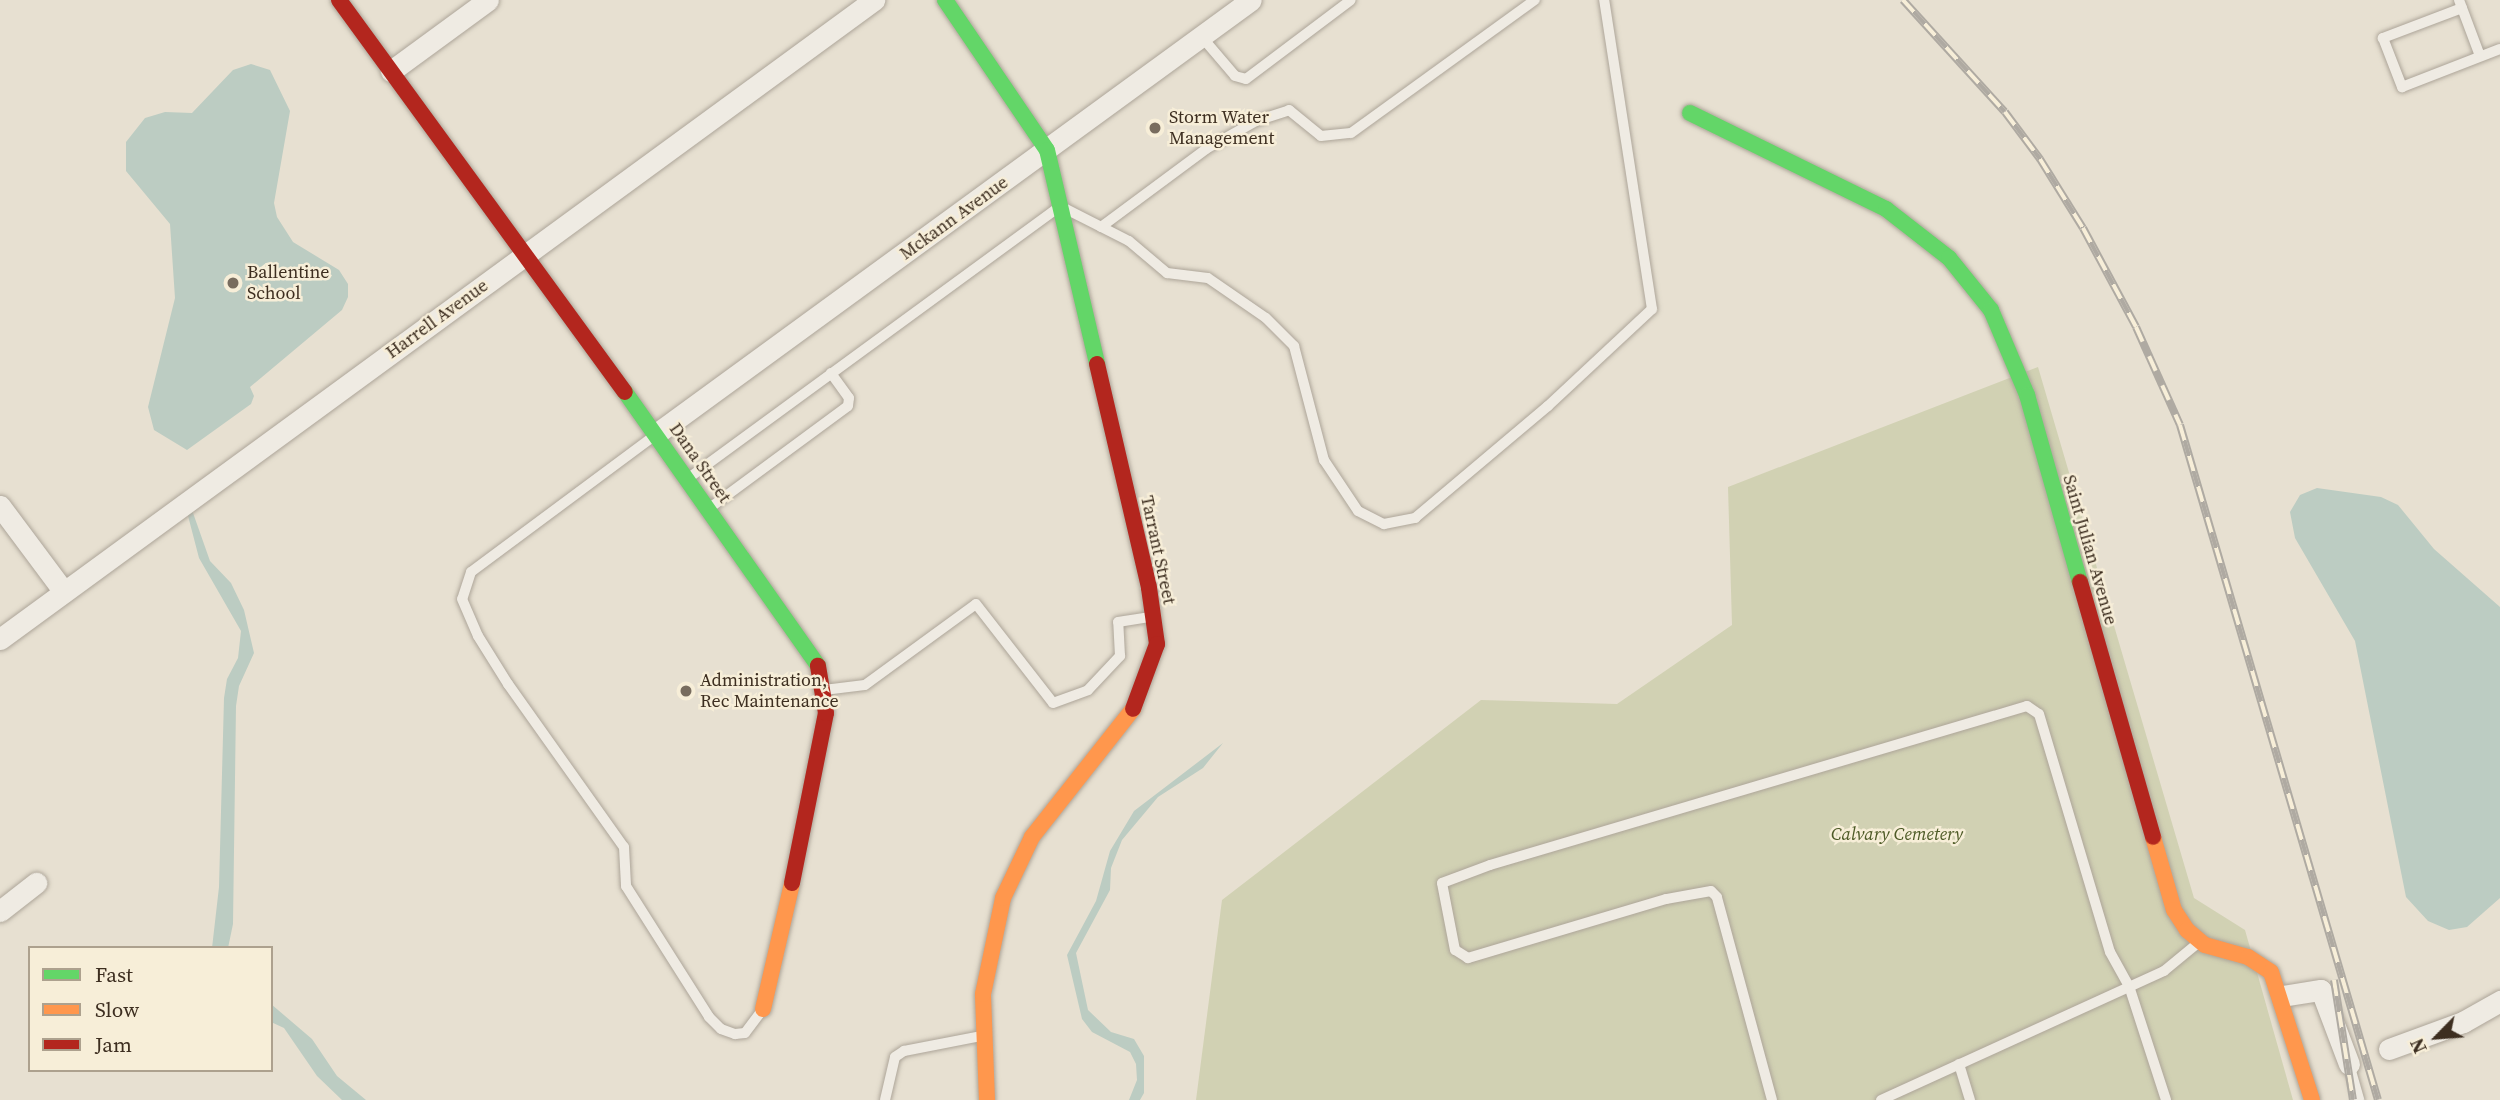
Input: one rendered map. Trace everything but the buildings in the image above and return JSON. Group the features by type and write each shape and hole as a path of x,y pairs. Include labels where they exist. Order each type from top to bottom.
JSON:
{"street":[{"name":"Dana Street","path":"339,0 656,434 808,648 824,690 826,713 816,786 763,1009"},
{"path":"391,71 488,0"},
{"name":"Harrell Avenue","path":"0,639 874,0"},
{"name":"Tarrant Street","path":"945,0 1047,150 1153,617 1157,645 1143,691 1032,837 1014,870 990,945 981,1036 987,1100"},
{"name":"Mckann Avenue","path":"656,434 1251,0"},
{"name":"Saint Julian Avenue","path":"1690,113 1886,209 1949,258 1991,310 2027,396 2168,895 2187,930 2200,941"},
{"path":"0,506 64,593"},
{"path":"0,911 36,883"},
{"path":"2200,941 2259,963 2271,972 2282,996 2312,1100"},
{"path":"2282,996 2321,990 2349,1064"},
{"path":"2389,1049 2463,1022 2500,1001"}],"lane":[{"path":"1201,36 1235,76 1246,79 1351,0"},
{"path":"1101,227 1206,149 1256,121 1289,110 1321,136 1351,133 1535,0"},
{"path":"688,479 1060,206 1129,241 1167,273 1208,278 1266,318 1294,346 1324,460 1358,511 1384,524 1415,518 1548,406 1651,309 1604,0"},
{"path":"2480,56 2460,4 2383,38 2402,87 2500,49"},
{"path":"708,509 848,406 849,398 831,373"},
{"path":"656,434 471,572 462,599 478,636 509,684 624,847 626,886 709,1017 721,1029 735,1034 745,1033 763,1009"},
{"path":"824,690 865,685 976,604 1053,703 1088,690 1120,656 1118,622 1153,617"},
{"path":"1772,1100 1717,897 1711,891 1666,899 1468,958 1455,950 1442,883 1490,865 2027,706 2039,714 2110,952 2129,986 2166,1100"},
{"path":"1881,1100 2164,971 2200,941"},
{"path":"885,1100 890,1063 904,1051 981,1036"},
{"path":"1959,1064 1970,1100"},
{"path":"2349,1064 2359,1100"}],"green space":[{"name":"Calvary Cemetery","path":"2038,367 2194,898 2245,930 2293,1100 1196,1100 1222,900 1481,700 1617,704 1732,625 1728,487"}],"shaded area":[{"path":"251,64 270,70 290,111 274,203 277,217 293,242 339,270 348,284 348,297 342,310 250,387 254,396 251,404 187,450 154,430 148,407 175,298 170,224 126,171 126,142 145,118 165,112 192,113 233,70"},
{"path":"2317,488 2381,497 2398,505 2434,549 2500,607 2500,898 2467,927 2449,930 2428,921 2406,897 2355,641 2295,538 2290,512 2300,495"},
{"path":"192,510 210,561 231,583 244,610 254,653 239,686 236,706 233,924 228,946 212,946 219,887 224,698 227,679 238,658 241,631 199,558 187,512"},
{"path":"1223,743 1203,768 1158,797 1122,840 1111,868 1110,890 1076,953 1088,1010 1111,1032 1134,1039 1144,1056 1144,1093 1140,1100 1129,1100 1137,1080 1136,1064 1130,1052 1092,1032 1082,1019 1067,955 1096,901 1110,851 1134,811"},
{"path":"273,1006 312,1039 337,1076 366,1100 342,1100 317,1076 284,1028 273,1023"}],"railway":[{"path":"1903,0 2005,112 2040,159 2083,228 2136,327 2180,425 2378,1100"},
{"path":"2334,980 2353,1100"}],"traffic: fast":[{"path":"945,0 1047,150 1097,364"},
{"path":"1690,113 1886,209 1949,258 1991,310 2027,395 2080,582"},
{"path":"625,392 818,666"}],"traffic: slow":[{"path":"987,1100 983,994 1003,898 1032,837 1133,709"},
{"path":"2153,837 2174,910 2187,930 2205,945 2248,957 2271,972 2312,1100"},
{"path":"763,1009 792,883"}],"traffic: jam":[{"path":"339,0 625,392"},
{"path":"1097,364 1149,588 1157,644 1133,709"},
{"path":"2080,582 2153,837"},
{"path":"792,883 826,713 818,666"}],"place":[{"name":"Storm Water Management","path":"1155,128"},
{"name":"Ballentine School","path":"233,283"},
{"name":"Administration, Rec Maintenance","path":"686,691"}]}
